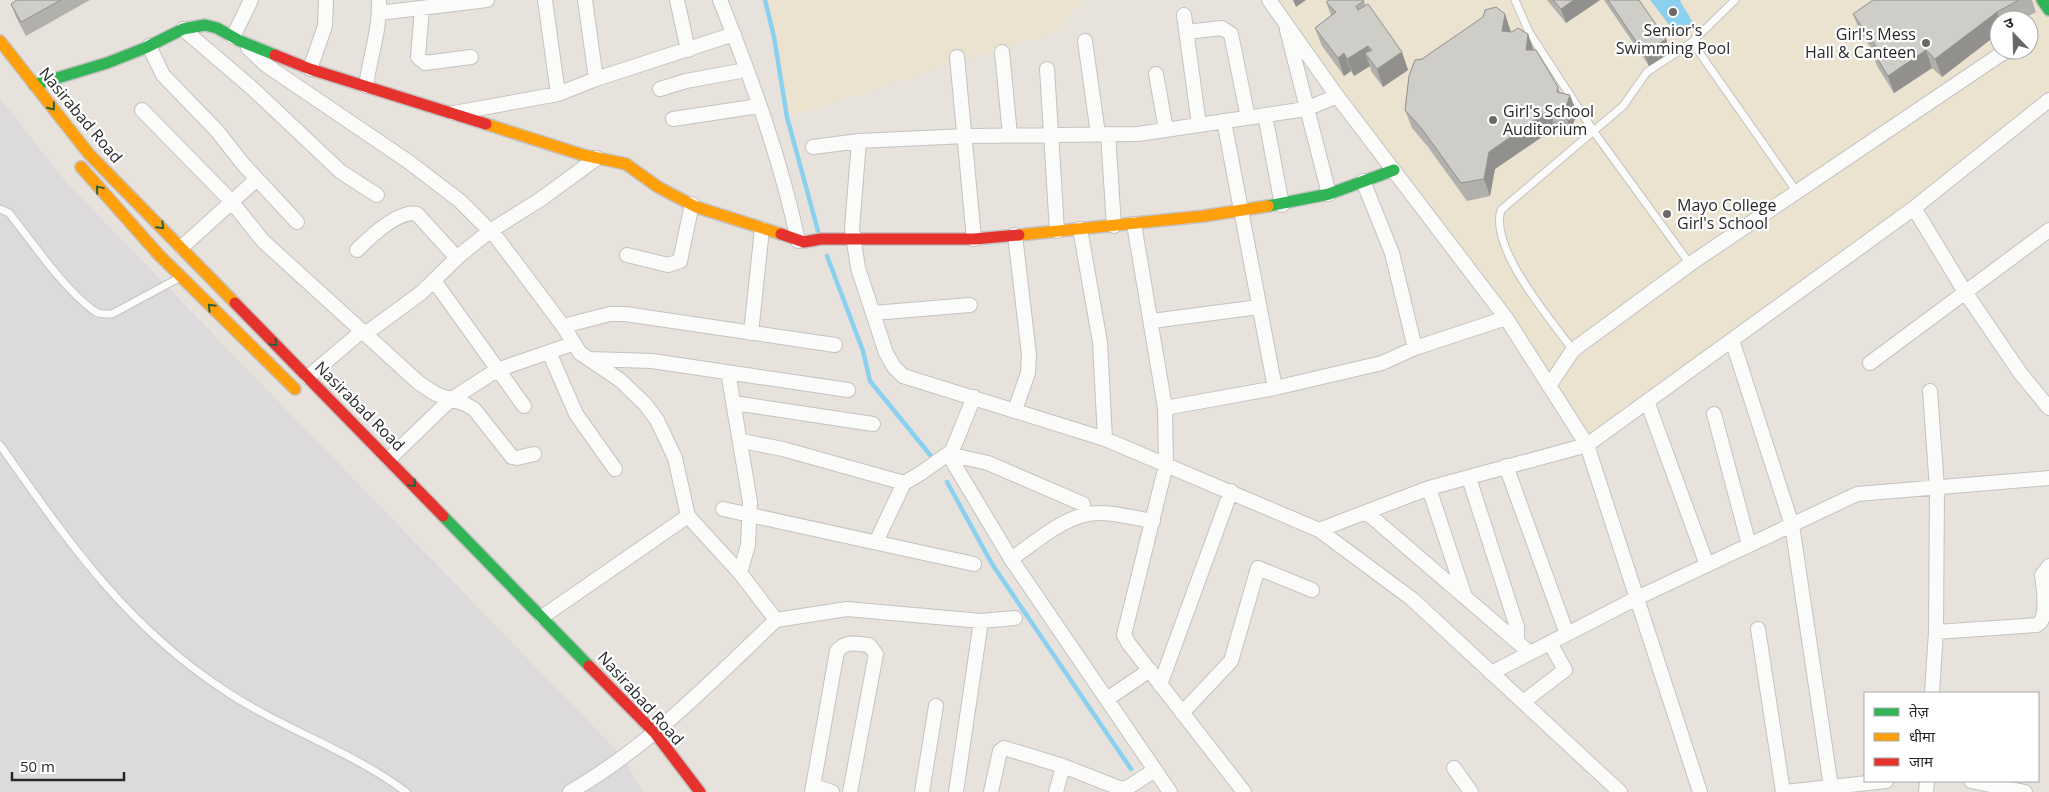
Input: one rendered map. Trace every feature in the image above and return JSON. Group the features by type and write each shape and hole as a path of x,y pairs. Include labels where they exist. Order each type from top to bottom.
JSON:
{"main road":[{"path":"2042,0 2049,10"},
{"path":"34,85 107,63 149,46 183,29 205,24 218,28 236,39 310,69 597,158 626,164 658,187 692,204 801,242 821,238 854,240 974,239 1134,224 1282,205 1329,194 1394,170"},
{"name":"Nasirabad Road","path":"0,41 89,154 182,247 190,271 303,398"},
{"name":"Nasirabad Road","path":"74,159 112,205 190,271 308,377 542,617 700,792"},
{"name":"Nasirabad Road","path":"506,598 651,737 668,770"}],"street":[{"path":"251,0 236,39 266,65 409,162 460,201 490,230 563,326 572,344 588,359 620,380 634,392 657,420 675,458 688,516 740,572 776,620"},
{"path":"310,69 325,26 326,0"},
{"path":"366,86 379,6 422,8 481,0"},
{"path":"545,0 558,94"},
{"path":"585,0 596,80"},
{"path":"676,0 688,50"},
{"path":"720,0 759,106 790,201 801,242"},
{"path":"1269,0 1337,96 1506,318 1587,445 1700,792"},
{"path":"422,8 418,56 421,60 425,63 471,57"},
{"path":"1184,15 1198,125"},
{"path":"1285,22 1329,194"},
{"path":"1186,32 1222,28 1231,34 1248,118"},
{"path":"183,29 248,84 342,172 378,195"},
{"path":"451,114 558,94 734,34"},
{"path":"1086,41 1103,134 1114,226"},
{"path":"149,46 163,75 218,132 297,222"},
{"path":"1002,52 1010,135"},
{"path":"957,57 966,136 974,239"},
{"path":"1549,386 1573,350 1690,264 1992,60"},
{"path":"1047,69 1057,231"},
{"path":"660,89 686,81 746,70"},
{"path":"1156,74 1166,130"},
{"path":"814,147 859,141 966,136 1138,134 1306,109 1337,96"},
{"path":"1319,530 1429,488 1587,445 1914,208 2049,100"},
{"path":"674,118 759,106"},
{"path":"142,110 230,201 263,241 419,383 450,400 465,404 474,409 512,457 517,458 534,454"},
{"path":"1265,115 1282,205"},
{"path":"1224,121 1276,388"},
{"path":"859,141 853,208 854,240 858,268 886,353 894,367 903,376 1105,439 1319,530 1412,599 1620,792"},
{"path":"308,377 363,333 435,282 457,258 490,230 541,199 597,158"},
{"path":"182,247 257,178"},
{"path":"1363,181 1392,253 1415,348"},
{"path":"627,254 668,265 680,260 692,204"},
{"path":"1914,208 1965,292 2021,374 2049,408"},
{"path":"356,250 392,220 412,213 416,214 457,258"},
{"path":"1134,224 1165,408 1166,465 1124,635 1128,644 1244,792"},
{"path":"751,333 762,229"},
{"path":"1080,229 1100,342 1105,439"},
{"path":"1870,363 2049,230"},
{"path":"1015,235 1030,355 1028,373 1015,410"},
{"path":"435,282 524,406"},
{"path":"873,313 970,305"},
{"path":"1152,322 1259,307"},
{"path":"563,326 610,314 625,314 835,345"},
{"path":"1165,408 1276,388 1382,363 1415,348 1506,318"},
{"path":"1732,340 1792,525 1831,787"},
{"path":"389,459 450,400 497,370 572,344"},
{"path":"549,352 576,414 616,469"},
{"path":"588,359 652,361 848,390"},
{"path":"728,372 750,502 748,545 740,572"},
{"path":"1930,391 1937,489 1936,632 1932,692"},
{"path":"876,542 904,483 944,457 957,442 974,397"},
{"path":"1648,401 1707,565"},
{"path":"734,403 873,424"},
{"path":"1714,414 1750,545"},
{"path":"741,441 783,449 904,483"},
{"path":"944,457 988,463 1083,504"},
{"path":"944,457 1107,700 1151,772 1170,792"},
{"path":"1506,466 1567,634"},
{"path":"1469,478 1517,627 1517,641"},
{"path":"1491,673 1637,598 1857,494 1937,489 2049,478"},
{"path":"1429,488 1464,595"},
{"path":"1160,685 1231,491"},
{"path":"723,509 750,517 974,564"},
{"path":"1366,512 1530,653"},
{"path":"1011,559 1046,535 1084,514 1102,513 1152,521"},
{"path":"542,617 688,516"},
{"path":"1936,632 2037,625 2043,622 2047,615 2042,575 2049,566"},
{"path":"1182,713 1231,661 1258,568 1312,590"},
{"path":"570,792 597,776 651,737 776,620 848,609 981,621 1015,618"},
{"path":"956,792 981,621"},
{"path":"1758,629 1784,792 1876,782"},
{"path":"832,792 813,789 837,652 842,645 848,643 869,645 874,648 876,662 850,792"},
{"path":"1523,702 1565,670 1550,643"},
{"path":"1107,700 1150,670"},
{"path":"922,792 936,706"},
{"path":"992,792 1002,748 1063,766 1117,789 1151,772"},
{"path":"1056,792 1063,766"},
{"path":"1454,768 1471,792"},
{"path":"1976,782 2025,792"}],"lane":[{"path":"1515,0 1529,32 1594,132 1690,264"},
{"path":"1573,350 1520,278 1500,230 1498,218 1501,210 1623,106 1641,78 1692,42 1735,0"},
{"path":"1692,42 1797,192"},
{"path":"0,209 9,213 70,288 94,311 102,314 112,314 190,271"},
{"path":"0,445 63,534 102,584 146,630 190,667 225,691 277,722 344,753 406,792"}],"shaded area":[{"path":"765,0 1083,0 1055,32 787,117 774,37"},
{"name":"Mayo College Girl's School","path":"1271,0 2049,0 2049,110 1587,445 1506,318"},
{"path":"0,98 66,182 622,756 643,792 0,792"}],"water":[{"name":"Senior's Swimming Pool","path":"1650,0 1681,0 1694,24 1677,35"}],"building":[{"path":"17,0 61,0 21,22 11,4"},
{"path":"1329,0 1363,0 1356,6 1358,10 1368,4 1402,52 1377,69 1365,53 1372,50 1368,46 1347,59 1344,53 1338,58 1315,28 1336,12 1326,2"},
{"path":"1553,0 1574,0 1561,9"},
{"path":"1608,0 1639,0 1666,39 1644,53"},
{"name":"Girl's Mess Hall & Canteen","path":"1873,0 2019,0 2001,10 1989,10 1989,18 1935,59 1926,50 1888,76 1871,48 1876,46 1853,14"},
{"name":"Girl's School Auditorium","path":"1496,7 1505,14 1502,31 1512,32 1518,28 1528,34 1526,50 1536,50 1558,87 1557,92 1570,95 1564,112 1549,110 1489,152 1484,179 1461,183 1422,129 1405,110 1409,76 1415,60 1422,59 1483,17 1485,10"}],"waterway":[{"path":"765,0 774,37 787,117 818,231"},
{"path":"827,256 863,351 870,381 931,456"},
{"path":"947,482 992,564 1131,769"}],"traffic: fast":[{"path":"2042,0 2049,10"},
{"path":"34,85 107,63 145,48 183,29 205,25 217,28 240,41 275,55"},
{"path":"1268,206 1329,194 1394,170"},
{"path":"443,516 589,666"}],"traffic: slow":[{"path":"0,41 89,154 235,303"},
{"path":"486,124 583,155 626,164 658,187 696,207 781,234"},
{"path":"81,167 158,254 295,389"},
{"path":"1019,235 1204,216 1268,206"}],"traffic: jam":[{"path":"275,55 310,69 486,124"},
{"path":"781,234 804,242 821,239 974,239 1019,235"},
{"path":"235,303 443,516"},
{"path":"589,666 655,733 700,792"}],"place":[{"name":"Senior's Swimming Pool","path":"1673,12"},
{"name":"Girl's Mess Hall & Canteen","path":"1926,43"},
{"name":"Girl's School Auditorium","path":"1493,120"},
{"name":"Mayo College Girl's School","path":"1667,214"}]}
